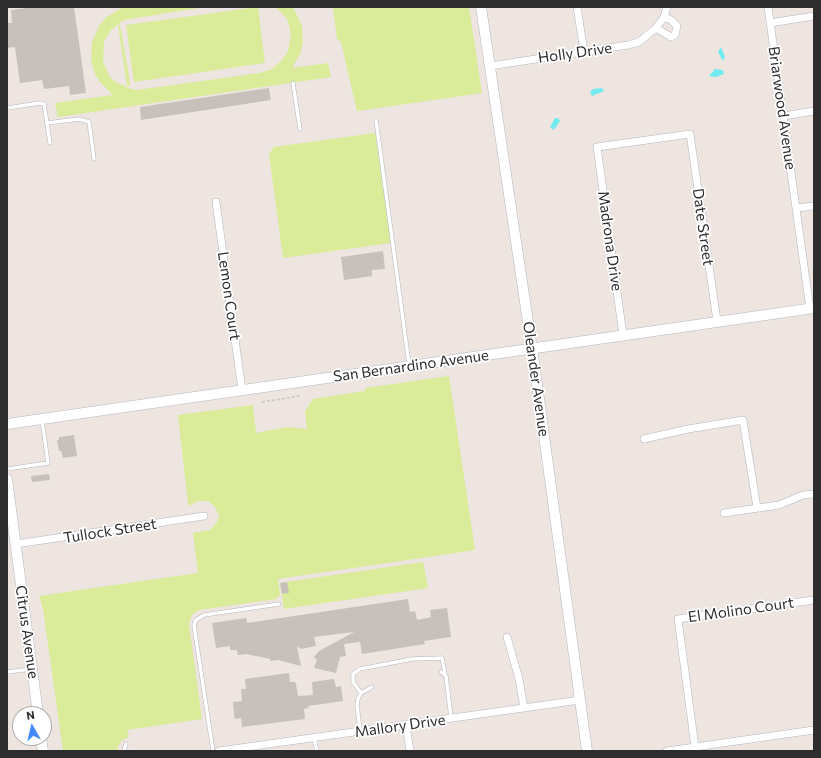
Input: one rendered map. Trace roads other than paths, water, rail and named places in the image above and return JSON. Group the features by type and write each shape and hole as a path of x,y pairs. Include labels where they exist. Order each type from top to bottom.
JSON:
{"main road":[{"name":"Oleander Avenue","path":"481,7 531,348 587,751"},
{"name":"San Bernardino Avenue","path":"7,424 409,367 717,321 812,309"},
{"name":"Citrus Avenue","path":"7,479 37,706"}],"street":[{"path":"577,7 584,52"},
{"name":"Holly Drive","path":"490,66 628,45 639,42 656,28 664,17 667,7"},
{"name":"Briarwood Avenue","path":"768,7 796,208 812,309"},
{"path":"770,23 814,16"},
{"path":"656,28 671,37 675,35 677,26 671,20 664,17"},
{"path":"783,116 814,111"},
{"name":"Madrona Drive","path":"623,335 598,147 690,134"},
{"name":"Date Street","path":"690,134 717,321"},
{"name":"Lemon Court","path":"216,202 242,390"},
{"path":"796,208 814,206"},
{"path":"644,439 688,429 743,420 757,508"},
{"path":"724,513 779,505 803,496 814,494"},
{"name":"Tullock Street","path":"16,544 204,516"},
{"name":"El Molino Court","path":"695,747 678,619 814,600"},
{"path":"507,637 519,679 524,708"},
{"name":"Mallory Drive","path":"219,751 250,749 360,731 580,700"},
{"path":"406,725 410,751"},
{"path":"667,751 814,730"}],"lane":[{"path":"293,83 300,129"},
{"path":"7,108 40,103 44,104 50,143"},
{"path":"47,123 80,119 88,122 94,159"},
{"path":"376,120 409,367"},
{"path":"7,469 48,463 42,419"},
{"path":"213,751 194,625 196,620 204,615 279,604"},
{"path":"361,693 353,682 353,674 360,669 412,659 442,658 443,673 451,718"},
{"path":"7,672 32,669"},
{"path":"360,731 357,705 361,693 372,687"},
{"path":"314,738 316,751"},
{"path":"124,751 126,744"}],"water":[{"path":"721,47 725,57 723,61 718,52"},
{"path":"715,69 723,70 724,74 716,77 709,76"},
{"path":"602,88 604,91 592,96 590,92 593,89"},
{"path":"555,118 558,118 560,121 554,130 550,127"}]}
